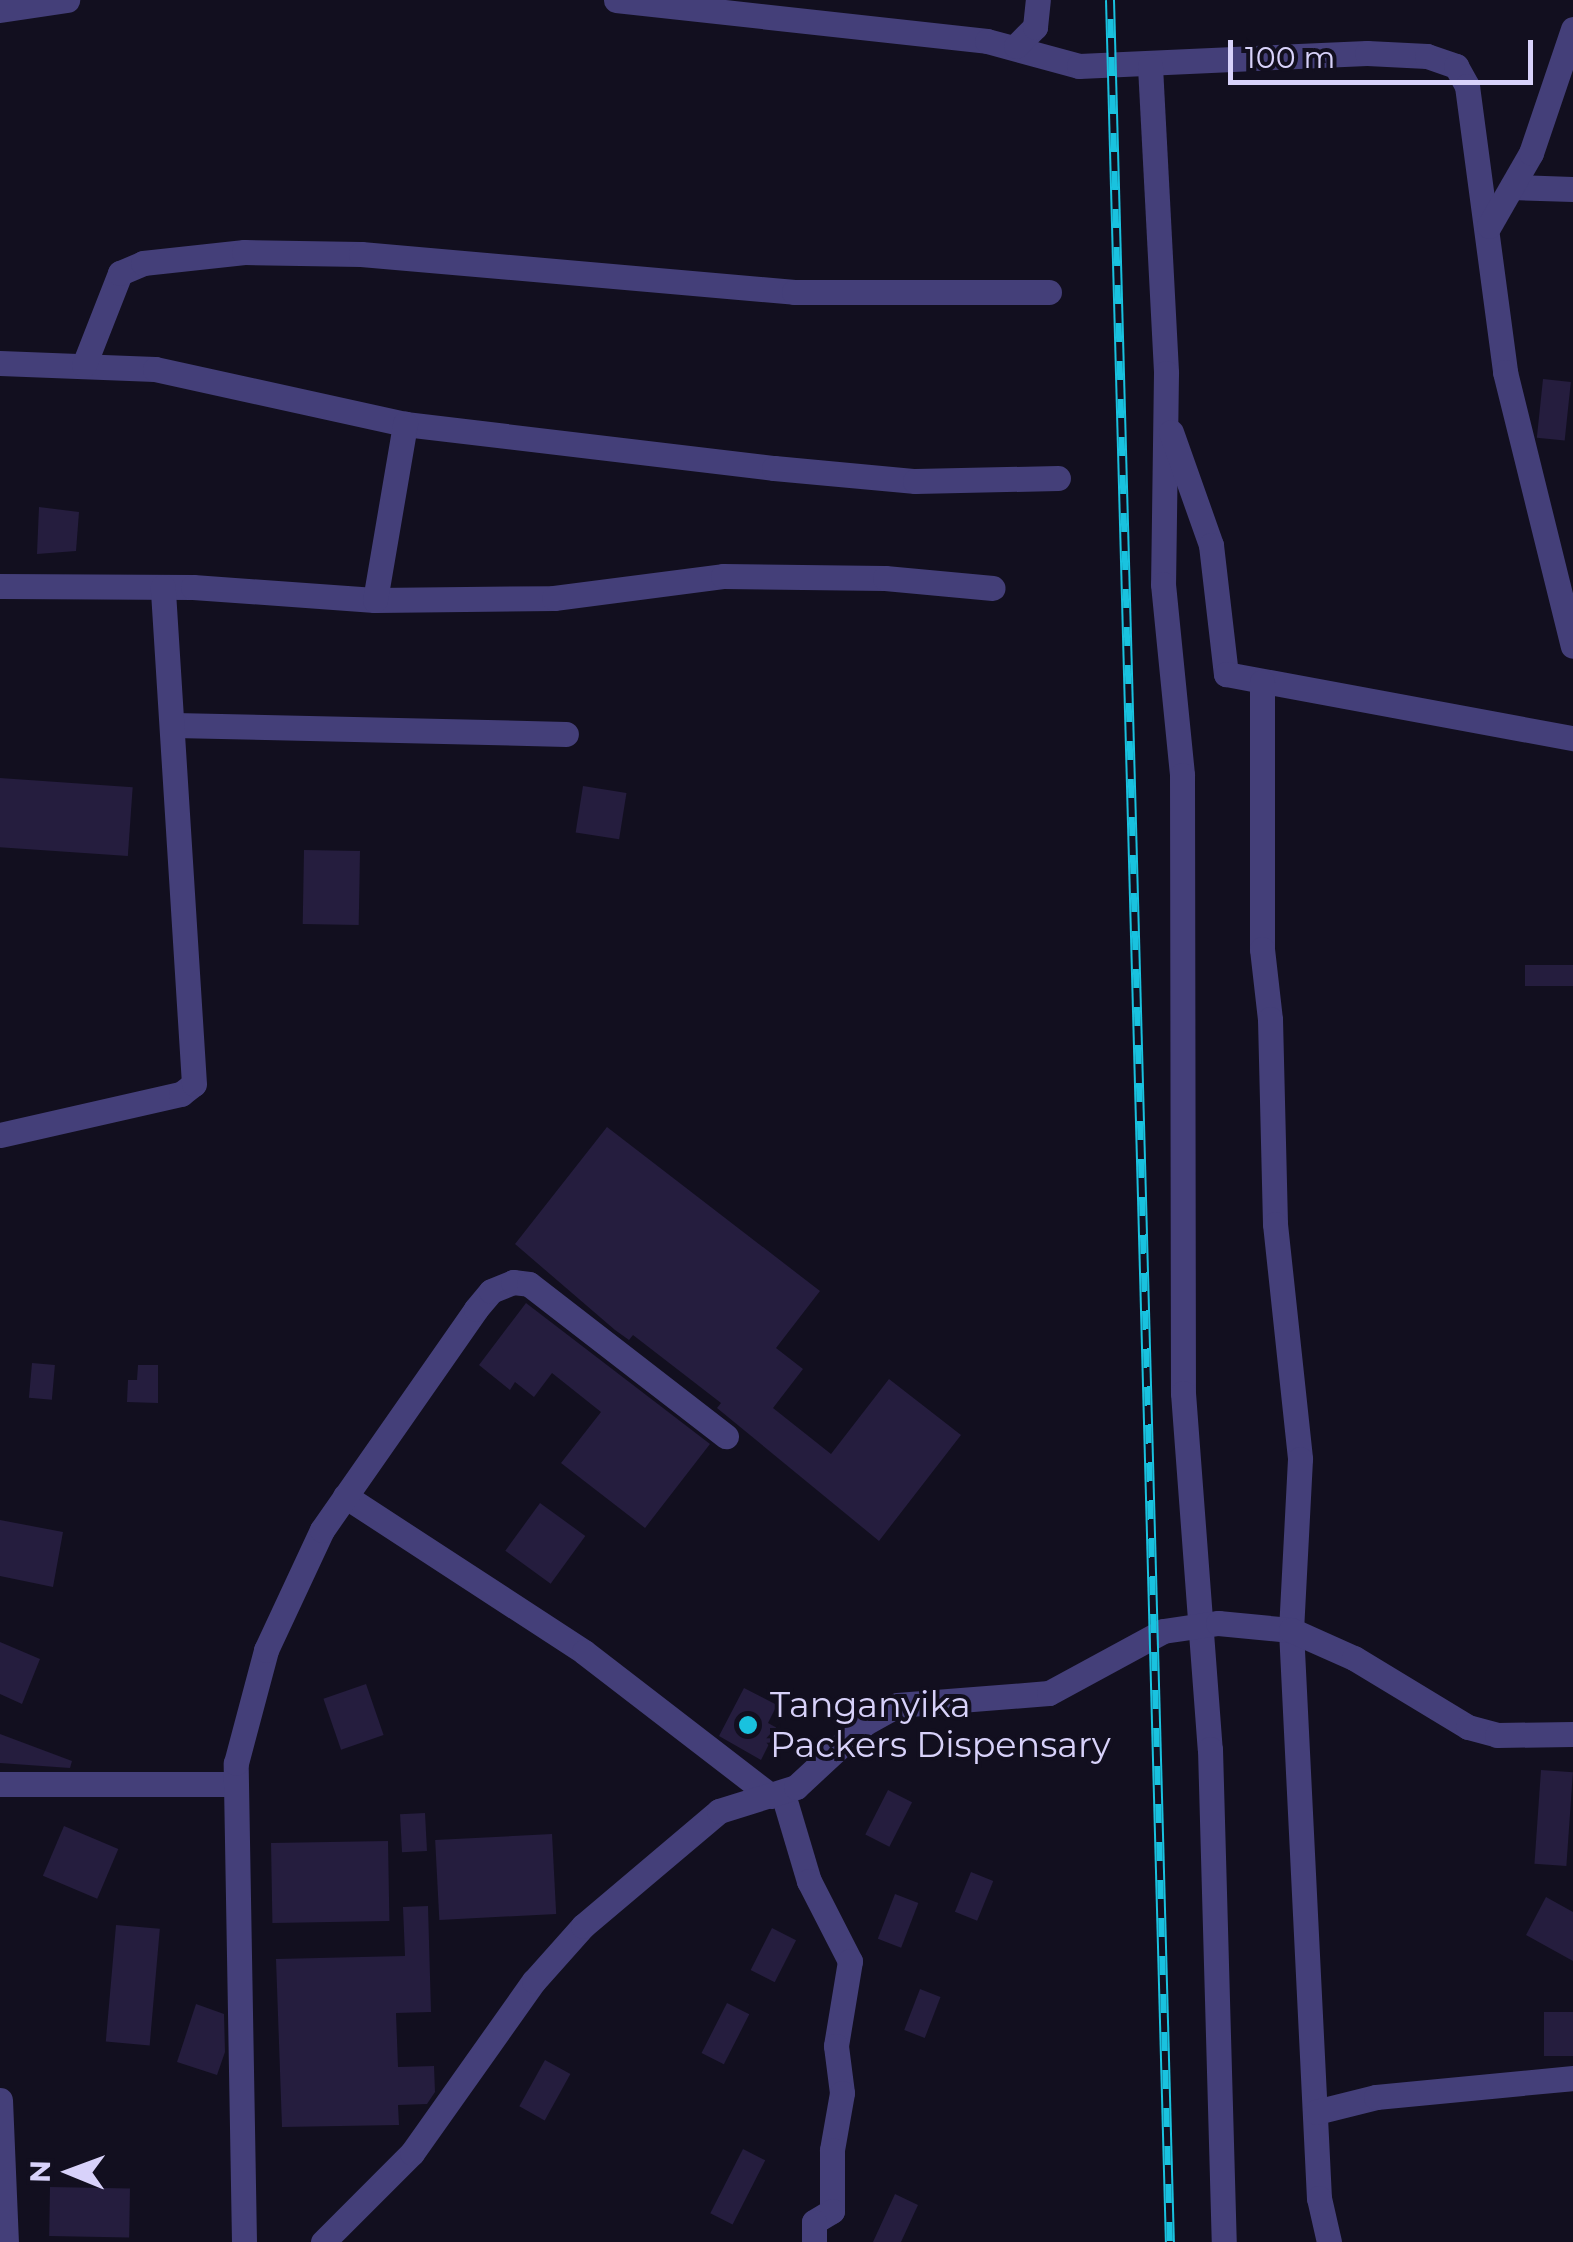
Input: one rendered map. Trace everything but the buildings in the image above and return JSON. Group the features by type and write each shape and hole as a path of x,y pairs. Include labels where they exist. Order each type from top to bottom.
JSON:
{"street":[{"path":"0,10 68,0"},
{"path":"616,0 1016,46 1079,66 1150,66 1367,53 1449,62 1467,86 1489,226 1505,372 1573,646"},
{"path":"1016,46 1034,26 1038,0"},
{"path":"1489,226 1542,124 1573,29"},
{"path":"1150,66 1167,423 1163,584 1182,774 1182,1365 1220,1986 1224,2242"},
{"path":"1512,187 1573,188"},
{"path":"84,365 120,272 154,261 244,252 361,254 794,292 1050,292"},
{"path":"0,363 84,365 204,376 294,402 405,424 915,481 1058,478"},
{"path":"1167,423 1211,545 1222,668 1262,682 1573,738"},
{"path":"375,600 405,424"},
{"path":"0,586 163,587 375,600 554,598 723,576 885,578 994,588"},
{"path":"0,1135 193,1086 163,587"},
{"path":"1262,682 1262,948 1270,1020 1275,1224 1300,1460 1292,1630 1319,2198 1329,2242"},
{"path":"174,725 566,734"},
{"path":"244,2242 235,1784 266,1650 292,1588 345,1496 476,1309 491,1291 514,1282 542,1294 726,1436"},
{"path":"345,1496 584,1652 777,1795 809,1880 850,1961 836,2046 842,2092 832,2150 832,2211 814,2222 814,2242"},
{"path":"323,2242 412,2153 572,1936 719,1811 777,1795 826,1766 881,1712 937,1699 1049,1693 1163,1631 1200,1624 1292,1630 1354,1658 1468,1727 1497,1734 1573,1734"},
{"path":"0,1784 235,1784"},
{"path":"1316,2112 1376,2097 1573,2078"},
{"path":"0,2100 6,2242"}],"railway":[{"path":"1110,0 1170,2242"}],"place":[{"name":"Tanganyika Packers Dispensary","path":"748,1725"}]}
